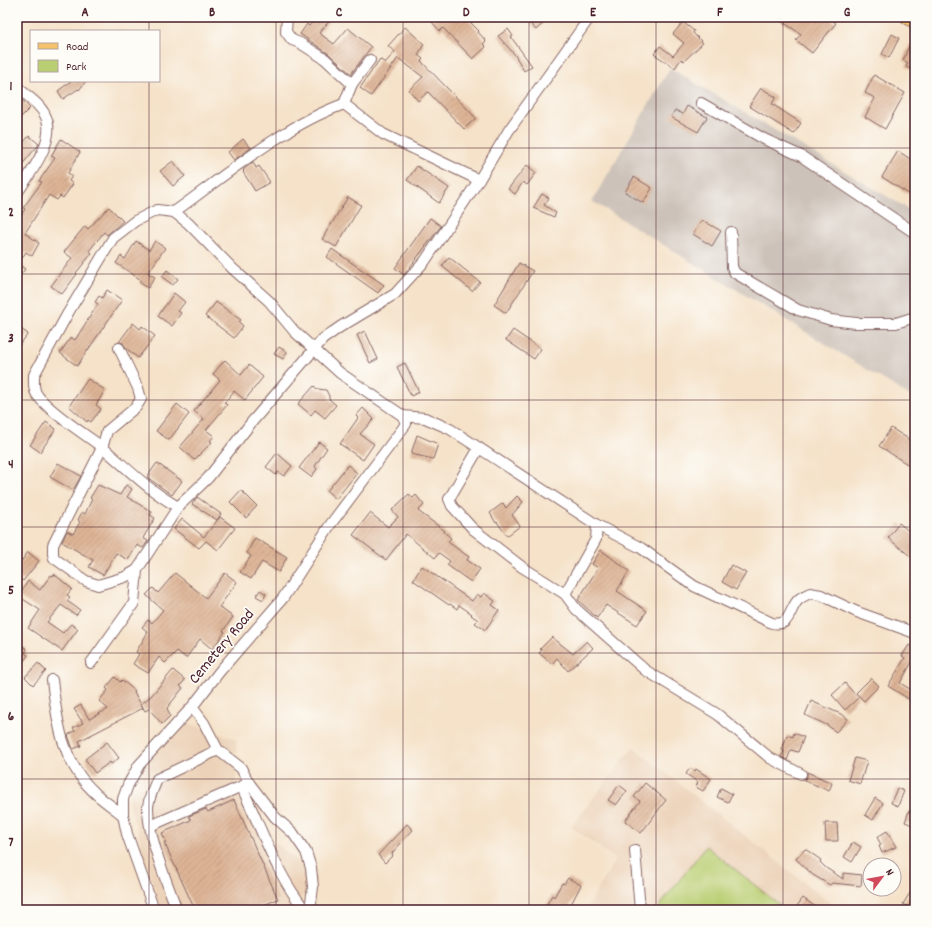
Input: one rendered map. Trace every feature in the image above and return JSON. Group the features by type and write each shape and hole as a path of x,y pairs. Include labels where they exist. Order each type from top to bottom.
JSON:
{"main road":[{"path":"907,17 915,22"}],"street":[{"path":"287,17 286,32 292,40 300,43 325,59 352,84"},
{"path":"119,348 138,388 141,399 136,407 107,431 102,448 53,545 54,558 86,581 98,585 126,577 137,570 178,507 208,478 251,422 323,339 395,294 425,261 480,180 509,130 590,17"},
{"path":"174,212 288,131 321,112 344,104 352,84 370,60"},
{"path":"17,87 45,114 50,127 47,139 34,169 17,192"},
{"path":"701,103 764,139 801,156 915,233"},
{"path":"344,104 383,134 480,180"},
{"path":"178,507 156,494 102,448 57,413 37,394 33,386 34,375 68,313 113,238 135,221 157,210 174,212 188,223 233,269 269,301 294,330 340,373 403,416 426,418 450,429 597,524 641,548 694,586 772,624 780,625 786,622 799,598 810,593 915,633"},
{"path":"731,232 732,267 735,273 798,310 830,320 856,323 896,323 915,317"},
{"name":"Cemetery Road","path":"154,910 127,834 122,815 123,799 138,765 192,707 220,671 283,598 330,525 406,424 403,416"},
{"path":"479,448 449,499 452,506 473,529 499,550 565,594 576,609 645,670 717,714 770,758 801,774"},
{"path":"565,594 596,539 597,524"},
{"path":"91,664 134,603 137,570"},
{"path":"52,680 56,719 65,751 77,772 94,792 122,815"},
{"path":"192,707 204,723 218,750 241,768 275,817 293,833 306,852 311,868 313,887 310,910"},
{"path":"177,910 163,872 150,826 148,807 157,779 218,750"},
{"path":"150,826 250,783"},
{"path":"250,783 244,792 280,873 290,892 305,910"},
{"path":"635,850 640,910"}],"shaded area":[{"path":"670,68 915,213 915,399 592,201"},
{"path":"183,722 236,739 236,791 251,821 317,879 300,900 309,910 160,910 128,799 150,759"},
{"path":"633,747 838,910 586,910 616,859 571,827"}],"green space":[{"path":"706,846 786,910 663,910 659,906"}],"building":[{"path":"317,17 333,17 319,33 334,44 348,28 371,47 351,74 329,54 300,34 307,24 309,26"},
{"path":"435,17 465,17 479,31 478,32 486,41 483,44 486,47 473,59 443,28 440,31 431,21"},
{"path":"524,17 550,17 536,30"},
{"path":"775,17 828,17 836,23 812,53 796,40 801,34"},
{"path":"683,22 694,31 693,33 703,43 684,61 681,59 675,68 654,54 660,46 673,56 684,43 673,34"},
{"path":"405,27 424,44 418,55 423,59 421,61 476,118 464,129 428,92 418,101 409,90 423,77 398,58 371,96 360,88 380,59 385,63 395,52 388,46"},
{"path":"508,29 513,36 511,37 532,66 524,71 515,55 498,36"},
{"path":"892,34 899,38 889,58 882,54"},
{"path":"910,44 915,46 915,71 906,67 908,63 903,60"},
{"path":"874,75 905,93 885,129 865,117 875,98 865,93"},
{"path":"70,82 85,82 79,90 78,89 63,99 58,91"},
{"path":"761,88 776,97 772,104 801,123 794,134 749,106"},
{"path":"21,99 30,108 17,121 17,102"},
{"path":"687,106 707,117 698,132 671,117 675,110 683,114"},
{"path":"29,136 39,144 21,166 17,163 17,150"},
{"path":"61,139 80,152 68,173 72,176 69,181 73,184 63,198 60,196 57,200 49,195 25,233 39,243 32,256 26,252 18,264 25,269 17,280 17,222 25,209 23,208 42,182 39,181 55,158 51,156"},
{"path":"243,139 251,148 234,160 228,152"},
{"path":"898,151 915,162 915,198 882,177"},
{"path":"173,161 185,176 173,186 160,171"},
{"path":"253,162 256,168 259,166 270,182 255,191 243,172 243,170"},
{"path":"527,165 536,173 527,185 523,182 515,194 508,189"},
{"path":"417,166 449,188 439,203 407,180"},
{"path":"634,177 652,188 643,203 625,192"},
{"path":"542,194 549,198 544,205 556,213 554,217 533,208"},
{"path":"348,197 361,205 336,247 322,239"},
{"path":"109,207 123,221 107,235 104,232 89,251 92,253 62,294 51,286 72,258 64,252 85,226 88,229"},
{"path":"430,218 441,226 404,275 395,268"},
{"path":"702,220 721,231 712,246 693,234"},
{"path":"136,241 149,250 155,241 165,248 148,273 155,277 148,288 139,282 141,280 116,263 121,256 125,259"},
{"path":"332,249 384,285 378,293 327,257"},
{"path":"449,257 480,282 472,291 442,266"},
{"path":"519,263 533,271 506,313 494,305"},
{"path":"167,270 178,279 173,285 162,277"},
{"path":"107,290 122,300 77,366 60,353 71,337 75,340 98,304 95,302 99,296 102,298"},
{"path":"174,293 185,302 178,311 181,313 172,326 158,316"},
{"path":"216,302 241,320 239,322 243,326 234,338 205,316"},
{"path":"133,323 140,329 142,326 155,336 138,358 127,349 123,343 119,342"},
{"path":"17,326 28,334 17,348"},
{"path":"513,330 541,349 534,359 506,340"},
{"path":"365,331 378,359 370,363 357,335"},
{"path":"279,347 287,352 283,359 274,354"},
{"path":"225,360 241,375 249,365 263,377 245,400 234,391 224,403 227,405 206,430 214,436 210,441 212,442 194,460 180,447 204,419 194,411 220,380 213,374"},
{"path":"405,363 419,392 411,396 397,367"},
{"path":"88,379 105,390 96,405 101,409 91,422 88,420 87,422 69,406"},
{"path":"314,386 317,389 326,390 329,399 336,405 325,418 315,410 311,415 298,404"},
{"path":"177,404 189,414 169,440 156,431"},
{"path":"363,408 374,419 360,434 374,444 363,460 340,444 358,418 356,416"},
{"path":"46,422 56,429 40,452 30,445"},
{"path":"891,428 915,443 915,469 879,446"},
{"path":"417,435 438,444 433,459 411,454"},
{"path":"319,442 327,448 315,466 317,469 311,477 299,468"},
{"path":"277,453 292,466 284,476 278,472 276,475 266,467"},
{"path":"58,463 81,476 73,490 50,477"},
{"path":"157,463 182,481 172,495 147,477"},
{"path":"348,465 357,473 336,499 327,491"},
{"path":"98,485 120,495 126,485 132,489 127,497 152,512 150,515 155,518 143,538 148,541 143,548 137,545 128,560 116,553 103,575 89,567 93,560 62,542 67,531 73,534 80,522 78,520 82,512 85,514 92,499 90,498"},
{"path":"241,490 257,506 246,518 230,502"},
{"path":"409,494 413,498 416,495 424,505 418,511 445,531 444,532 451,538 448,542 469,557 467,560 480,569 471,582 447,565 450,561 439,553 435,558 406,534 386,560 353,535 370,513 388,527 398,517 392,510"},
{"path":"517,496 523,502 512,515 520,526 507,536 490,513 503,503 506,508"},
{"path":"197,497 221,514 217,520 192,504"},
{"path":"220,517 235,528 218,550 206,541 199,548 174,529 182,519 204,537"},
{"path":"899,523 915,536 915,560 888,538"},
{"path":"255,538 287,557 279,572 262,562 251,579 240,572 251,556 247,553"},
{"path":"601,550 629,571 617,591 647,611 637,625 606,605 597,618 578,600 598,568 592,564"},
{"path":"28,552 39,561 23,581 17,576 17,567"},
{"path":"731,565 746,573 736,590 722,582"},
{"path":"422,566 472,601 477,594 481,597 484,593 495,601 492,605 499,610 485,630 475,623 478,620 471,615 472,614 459,605 457,609 450,604 449,605 413,580"},
{"path":"175,573 206,598 225,573 237,582 219,607 233,617 223,631 225,632 212,649 200,639 186,658 177,651 165,663 159,657 148,673 133,664 139,654 136,652 148,632 142,627 148,620 152,623 163,610 146,595 153,588 158,593"},
{"path":"54,574 72,589 67,595 70,597 67,601 80,610 76,615 61,605 47,622 63,633 71,624 78,629 62,651 28,628 40,610 18,596 28,581 40,590 51,575 53,576"},
{"path":"260,590 266,594 263,600 256,596"},
{"path":"552,637 573,654 587,641 593,648 568,671 557,658 552,664 539,653 542,650 540,649"},
{"path":"17,642 27,649 25,653 28,655 24,661 21,659 17,665"},
{"path":"909,645 915,648 915,664 912,662 900,683 915,692 915,703 888,686 905,658 902,656"},
{"path":"38,663 46,671 33,685 25,677"},
{"path":"173,670 185,680 180,686 183,688 167,708 170,716 162,724 149,709 145,711 141,704 151,696"},
{"path":"115,677 120,682 122,680 135,691 134,692 143,708 79,741 81,746 73,749 68,735 75,731 73,728 83,723 74,709 81,705 89,719 108,709 99,701 108,690 106,688"},
{"path":"871,678 879,686 864,701 856,693"},
{"path":"845,683 858,698 845,710 832,695"},
{"path":"811,701 843,715 848,719 836,732 827,725 805,715"},
{"path":"794,733 804,737 798,752 791,750 787,760 781,757 784,751 782,750 787,735 793,737"},
{"path":"107,742 119,758 111,764 110,762 95,773 85,759"},
{"path":"855,758 867,761 860,784 848,780"},
{"path":"690,768 695,771 696,769 711,779 703,791 696,787 698,782 686,774"},
{"path":"807,772 832,783 829,791 804,780 807,777"},
{"path":"645,783 666,800 641,833 625,821 640,801 634,797"},
{"path":"619,785 627,791 616,805 608,800"},
{"path":"721,788 732,794 728,802 717,797"},
{"path":"897,788 904,791 898,806 891,803"},
{"path":"875,798 883,803 873,820 865,815"},
{"path":"234,800 278,899 252,910 195,910 164,842 166,842 162,833 191,820 189,816 206,809 208,812"},
{"path":"909,811 915,813 915,826 905,822"},
{"path":"825,823 837,823 838,841 826,841"},
{"path":"407,824 413,830 385,863 378,855"},
{"path":"887,831 896,847 882,853 879,846 881,845 877,837"},
{"path":"853,842 861,847 852,862 844,857"},
{"path":"805,849 821,860 820,862 826,868 843,879 843,873 862,875 861,886 832,883 830,885 813,875 796,859"},
{"path":"568,878 581,885 568,910 548,910 549,907 546,906 552,895 554,897 562,883 564,884"},
{"path":"910,893 915,896 915,910 903,904"},
{"path":"803,898 820,910 802,910 797,906"}]}
